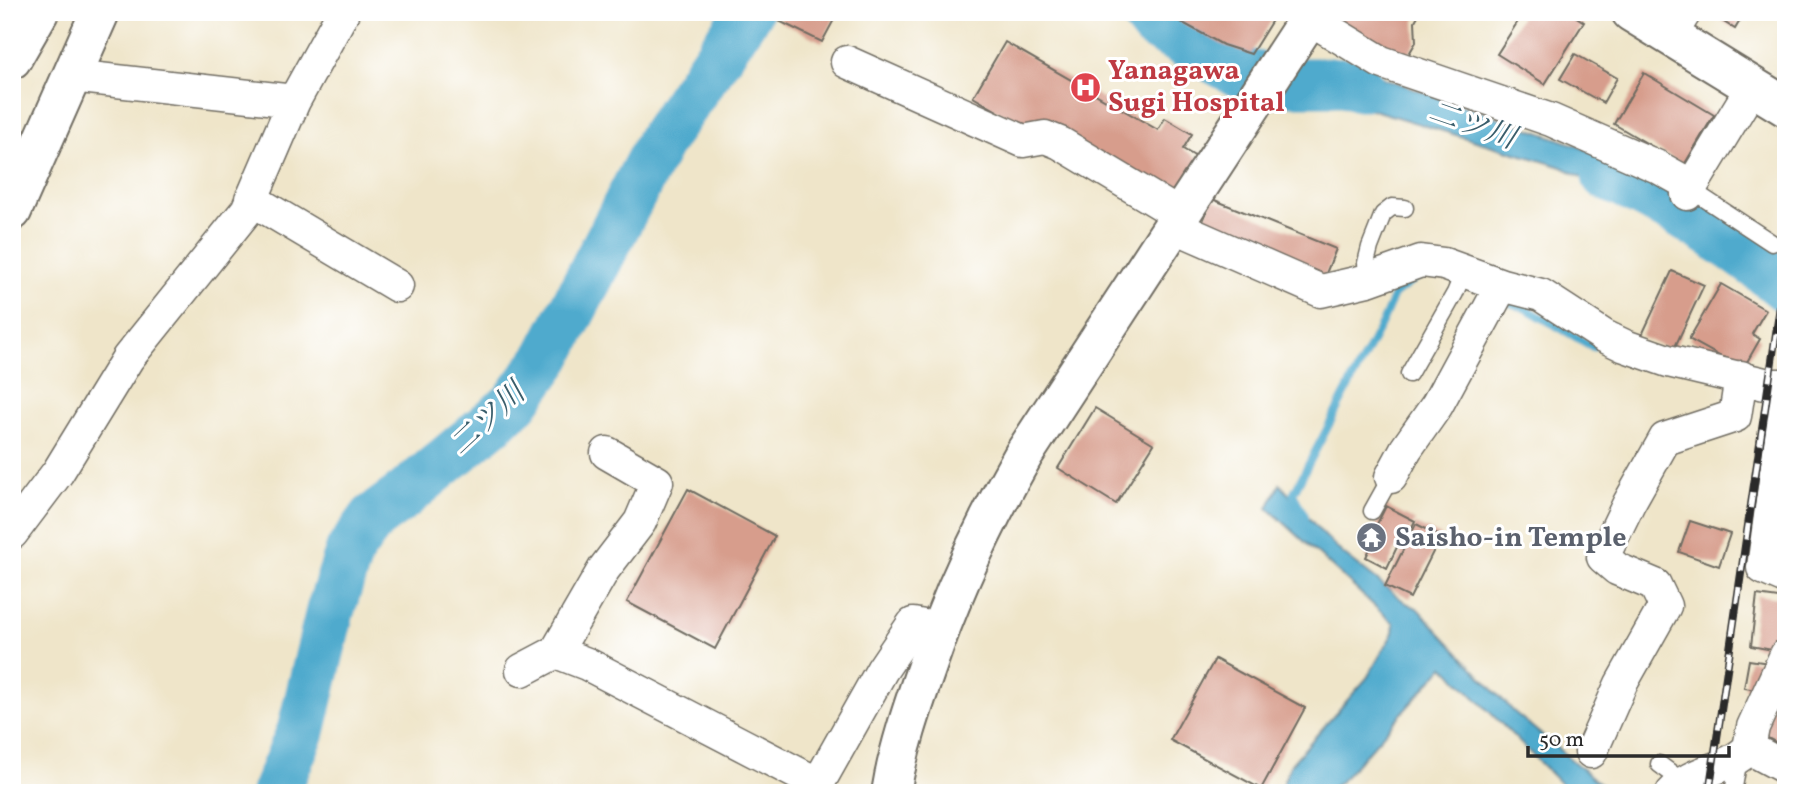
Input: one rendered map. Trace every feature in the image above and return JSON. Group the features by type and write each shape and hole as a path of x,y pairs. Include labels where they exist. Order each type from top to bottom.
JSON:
{"main road":[{"path":"12,59 39,12"},
{"path":"12,211 100,12"},
{"path":"1631,12 1678,24 1752,87 1786,107"},
{"path":"891,793 911,711 940,629 968,559 1005,486 1253,105 1307,14"}],"street":[{"path":"12,533 58,472 128,358 247,210 294,101 344,12"},
{"path":"1307,14 1381,62 1551,120 1658,167 1690,190 1752,87"},
{"path":"847,62 1023,141 1045,137 1060,143 1176,220 1321,290 1367,280 1421,261 1444,264 1460,281 1497,295 1541,295 1604,336 1625,346 1668,361 1769,385 1786,385"},
{"path":"72,76 294,101"},
{"path":"251,199 397,286"},
{"path":"1391,477 1406,449 1437,405 1497,295"},
{"path":"1591,752 1621,684 1665,606 1655,585 1617,569 1603,557 1629,503 1665,439 1735,416 1741,377"},
{"path":"1786,398 1763,556 1763,568 1786,578"},
{"path":"522,670 556,652 604,569 640,522 657,482 607,453"},
{"path":"556,652 587,664 818,784 882,670 913,624 940,629"},
{"path":"1744,753 1786,655"},
{"path":"1671,779 1744,753 1786,768"}],"lane":[{"path":"1690,190 1772,243"},
{"path":"1367,280 1366,263 1383,214 1392,207 1405,208"},
{"path":"1409,374 1460,281"},
{"path":"1372,511 1391,477"},
{"path":"1733,793 1744,753"}],"water":[{"path":"1306,66 1361,70 1573,144 1673,188 1660,216 1562,167 1357,105 1302,102 1274,107"},
{"path":"1696,203 1779,262 1771,301 1727,264 1684,235"},
{"path":"1280,484 1342,553 1406,603 1417,608 1513,711 1611,793 1570,793 1444,666 1346,776 1327,793 1279,793 1291,764 1367,678 1393,633 1394,624 1268,508"}],"building":[{"path":"784,12 828,12 836,16 822,42 779,21"},
{"path":"1173,12 1266,12 1274,17 1251,54 1223,45 1181,22"},
{"path":"1341,12 1420,12 1415,21 1416,42 1404,62 1336,20"},
{"path":"1524,12 1569,12 1584,22 1545,84 1497,54"},
{"path":"1708,12 1745,12 1735,29"},
{"path":"1005,42 1158,130 1165,118 1192,134 1183,149 1201,160 1177,202 1030,130 973,97"},
{"path":"1575,54 1617,78 1603,103 1560,79"},
{"path":"1644,73 1714,115 1684,165 1614,124"},
{"path":"1212,199 1336,249 1325,276 1201,226"},
{"path":"1672,271 1704,285 1673,351 1641,337"},
{"path":"1721,284 1766,310 1752,334 1760,339 1743,369 1689,339"},
{"path":"1095,408 1154,444 1116,504 1058,468"},
{"path":"688,489 775,536 715,649 627,602"},
{"path":"1386,506 1415,521 1402,546 1398,545 1387,568 1366,557 1377,534 1373,532"},
{"path":"1690,521 1730,534 1719,566 1679,552"},
{"path":"1416,524 1441,536 1410,598 1385,586"},
{"path":"1757,595 1786,599 1786,634 1777,651 1751,646"},
{"path":"1215,659 1305,708 1261,789 1170,740"},
{"path":"1749,660 1776,664 1763,691 1744,688"},
{"path":"1786,682 1786,727 1777,743 1758,733"}],"waterway":[{"name":"二ツ川","path":"275,793 301,731 330,611 350,550 373,518 514,404 548,357 660,141 748,12"},
{"name":"二ツ川","path":"1143,12 1154,26 1237,72 1294,82 1345,82 1360,87"},
{"name":"二ツ川","path":"1606,176 1699,226 1744,255 1786,288"},
{"path":"1305,516 1293,494 1394,295 1420,275"},
{"path":"1505,301 1527,309 1593,347"}],"railway":[{"path":"1709,793 1786,265"}],"place":[{"name":"Yanagawa Sugi Hospital","path":"1085,87"},
{"name":"Saisho-in Temple","path":"1372,538"}]}
